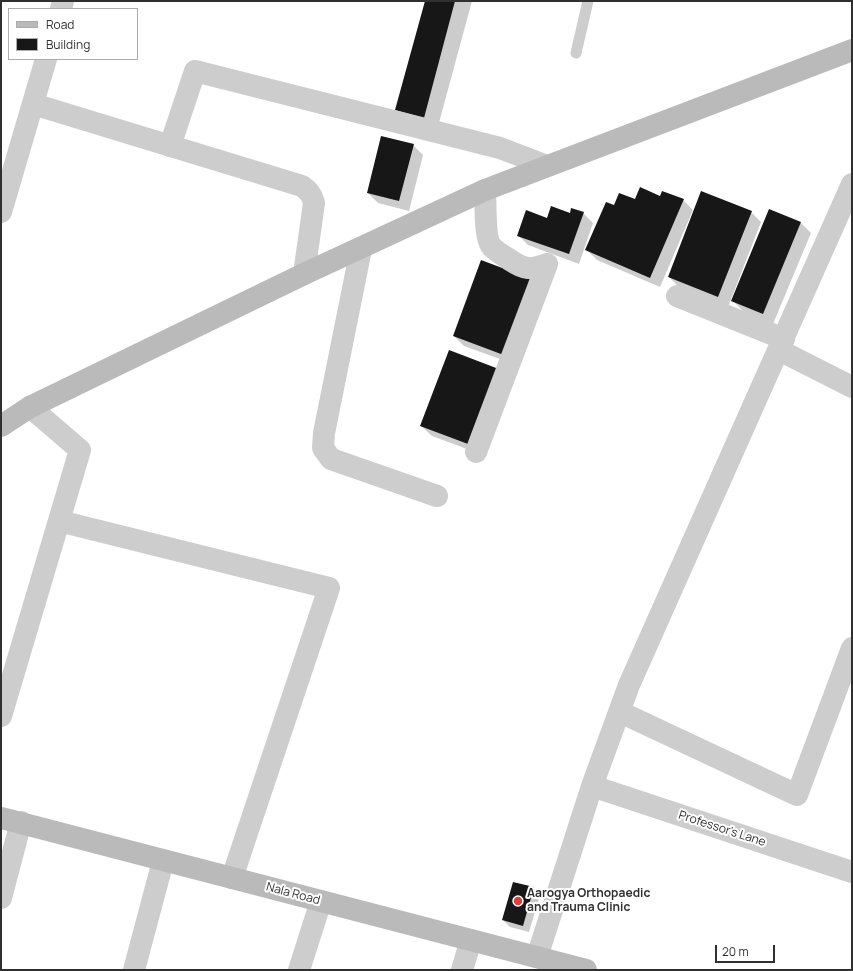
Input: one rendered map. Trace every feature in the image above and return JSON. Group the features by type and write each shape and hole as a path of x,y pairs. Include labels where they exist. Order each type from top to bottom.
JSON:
{"main road":[{"path":"1,426 30,407 304,274 486,190 852,50"},
{"name":"Nala Road","path":"11,820 163,861 586,970"}],"street":[{"path":"1,212 46,60"},
{"path":"170,146 195,71 500,148 546,166"},
{"path":"33,104 302,186 309,191 314,203 304,274"},
{"path":"537,958 592,786 629,685 852,184"},
{"path":"476,452 547,264 526,269 491,246 488,237 486,190"},
{"path":"360,248 324,433 323,448 331,459 437,496"},
{"path":"677,296 781,345 852,386"},
{"path":"1,716 80,450 30,407"},
{"path":"59,521 329,588 232,878"},
{"path":"620,712 796,795 852,648"},
{"name":"Professor's Lane","path":"592,786 852,872"},
{"path":"1,898 11,820"},
{"path":"134,970 163,861"},
{"path":"299,970 321,901"},
{"path":"462,970 471,940"}],"lane":[{"path":"576,53 588,1"}],"building":[{"path":"425,1 455,1 424,118 395,110"},
{"path":"381,136 414,144 399,201 367,193"},
{"path":"640,187 660,196 662,191 684,199 650,278 585,250 606,202 614,205 619,193 635,199"},
{"path":"701,191 752,211 718,297 668,277"},
{"path":"551,206 570,213 571,208 584,212 569,254 517,236 526,210 547,218"},
{"path":"769,209 801,222 763,314 731,301"},
{"path":"481,260 537,281 509,357 453,336"},
{"path":"449,350 504,371 476,447 420,426"},
{"path":"513,882 534,887 523,926 502,920"}],"place":[{"name":"Aarogya Orthopaedic and Trauma Clinic","path":"518,901"}]}
